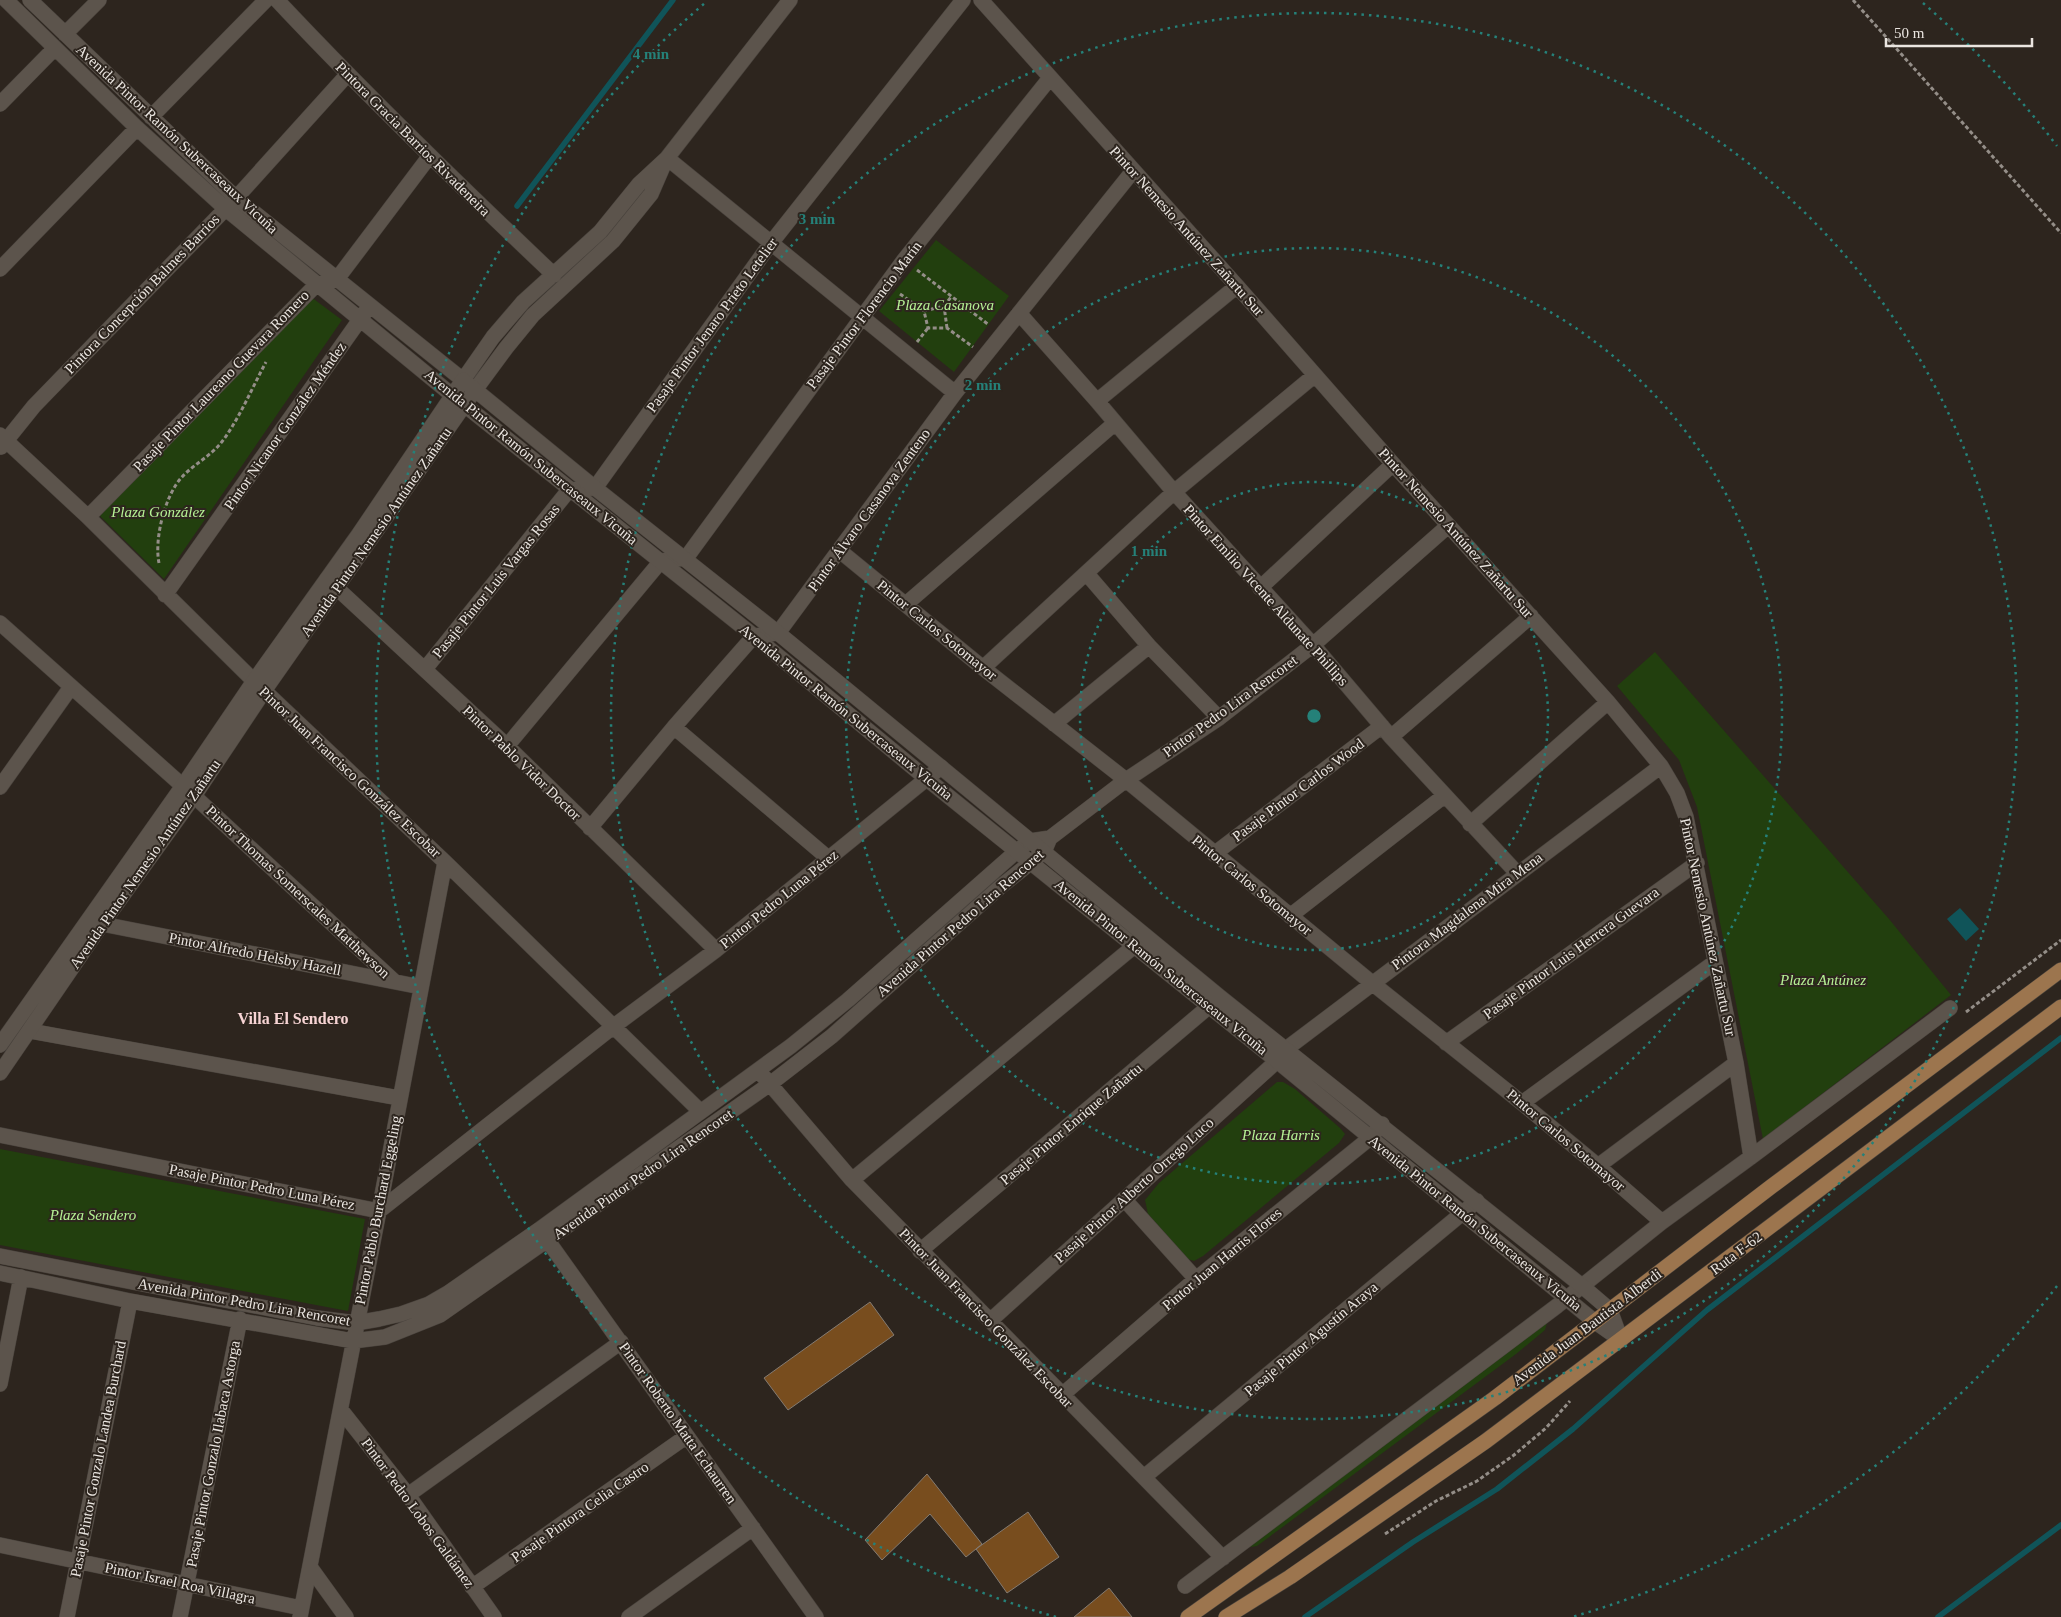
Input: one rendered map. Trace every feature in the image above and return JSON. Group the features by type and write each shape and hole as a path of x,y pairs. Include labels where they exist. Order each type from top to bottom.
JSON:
{"main road":[{"name":"Avenida Juan Bautista Alberdi","path":"1188,1617 1495,1398 1594,1321 2061,970"},
{"name":"Ruta F-62","path":"1226,1617 1290,1577 1486,1441 2061,1008"}],"street":[{"name":"Avenida Pintor Ramón Subercaseaux Vicuña","path":"6,0 137,128 226,209 361,318 464,405 754,636 1134,946 1215,1002 1281,1055 1370,1138 1463,1212 1594,1321 1621,1340"},
{"name":"Avenida Pintor Ramón Subercaseaux Vicuña","path":"30,0 236,198 595,488 686,558 1147,935 1215,1002"},
{"path":"65,34 99,0"},
{"path":"151,117 266,0"},
{"name":"Pintora Gracia Barrios Rivadeneira","path":"277,0 347,75 429,157 554,275"},
{"path":"790,0 666,158 955,393"},
{"name":"Pasaje Pintor Jenaro Prieto Letelier","path":"595,488 772,243 963,0"},
{"name":"Pintor Nemesio Antúnez Zañartu Sur","path":"981,0 1237,286 1448,526 1608,702 1661,766 1677,794 1686,817 1736,1062 1751,1157"},
{"path":"0,104 55,48"},
{"name":"Pintora Concepción Balmes Barrios","path":"2,441 40,399 226,209 347,75"},
{"name":"Pasaje Pintor Florencio Marín","path":"686,558 904,260 1050,78"},
{"path":"0,269 137,128"},
{"path":"337,279 429,157"},
{"name":"Avenida Pintor Nemesio Antúnez Zañartu","path":"331,583 359,534 493,337 523,302 600,232 638,184 666,158"},
{"name":"Avenida Pintor Nemesio Antúnez Zañartu","path":"0,1045 95,923 331,583 475,390 533,315 613,241 651,194 666,158"},
{"name":"Pintor Álvaro Casanova Zenteno","path":"778,633 955,393 1133,171"},
{"name":"Pasaje Pintor Laureano Guevara Romero","path":"88,518 317,284 337,279"},
{"path":"1097,402 1237,286"},
{"name":"Pintor Nicanor González Méndez","path":"165,595 370,306"},
{"name":"Pintor Emilio Vicente Aldunate Phillips","path":"1019,313 1174,492 1313,645 1444,796 1517,873"},
{"path":"982,668 1087,574 1174,492 1315,375"},
{"path":"906,604 1115,423"},
{"name":"Pintor Juan Francisco González Escobar","path":"2,441 88,518 165,595 445,862 700,1111"},
{"path":"1260,588 1393,464"},
{"name":"Pasaje Pintor Luis Vargas Rosas","path":"425,669 570,490 595,488"},
{"name":"Pintor Pedro Lira Rencoret","path":"1050,838 1126,780 1219,718 1313,645 1448,526"},
{"name":"Pintor Carlos Sotomayor","path":"840,551 982,668 1126,780 1372,983 1522,1103 1662,1222"},
{"path":"507,746 661,561 686,558"},
{"path":"1087,574 1149,646 1219,718"},
{"name":"Pintor Pablo Vidor Doctor","path":"331,583 507,746 716,950"},
{"name":"Pasaje Pintor Carlos Wood","path":"1214,854 1387,731 1531,616"},
{"name":"Pintor Thomas Somerscales Matthewson","path":"0,623 188,791 394,981"},
{"path":"590,828 674,727 754,636 778,633"},
{"path":"1054,724 1149,646"},
{"path":"0,787 71,687"},
{"path":"1470,824 1608,702"},
{"path":"674,727 828,858"},
{"name":"Pintora Magdalena Mira Mena","path":"1281,1055 1372,983 1661,766"},
{"name":"Pintor Pedro Luna Pérez","path":"614,1026 716,950 941,767"},
{"path":"1290,916 1444,796"},
{"name":"Avenida Pintor Pedro Lira Rencoret","path":"0,1273 130,1301 353,1341 385,1337 440,1315 700,1111 758,1070 848,1000 1017,851 1030,841 1050,838"},
{"name":"Avenida Pintor Pedro Lira Rencoret","path":"0,1256 318,1318 356,1323 401,1314 429,1304 544,1235 770,1084 832,1036 993,894 1032,863 1044,852 1050,838"},
{"name":"Pintor Pablo Burchard Eggeling","path":"301,1613 356,1323 380,1210 399,1098 445,862"},
{"name":"Pasaje Pintor Luis Herrera Guevara","path":"1446,1043 1696,863"},
{"name":"Avenida Pintor Nemesio Antúnez Zañartu","path":"0,1073 30,1030 95,923"},
{"name":"Pintor Alfredo Helsby Hazell","path":"95,923 422,987"},
{"path":"852,1180 1147,935"},
{"path":"1522,1103 1715,962"},
{"name":"Pasaje Pintor Enrique Zañartu","path":"920,1251 1215,1002"},
{"path":"1185,1586 1568,1298 1662,1222 1950,1008"},
{"path":"380,1210 614,1026"},
{"path":"30,1030 399,1098"},
{"name":"Avenida Pintor Ramón Subercaseaux Vicuña","path":"1281,1055 1382,1124 1582,1286 1610,1310 1621,1340"},
{"name":"Pasaje Pintor Alberto Orrego Luco","path":"991,1320 1281,1055"},
{"path":"1598,1166 1736,1062"},
{"name":"Pintor Juan Francisco González Escobar","path":"758,1070 852,1180 1223,1558"},
{"name":"Pintor Juan Harris Flores","path":"1062,1395 1196,1279 1370,1138 1382,1124"},
{"name":"Pasaje Pintor Pedro Luna Pérez","path":"0,1135 380,1210"},
{"path":"1124,1199 1196,1279"},
{"name":"Pasaje Pintor Agustín Araya","path":"1144,1477 1477,1201"},
{"name":"Pintor Roberto Matta Echaurren","path":"544,1235 816,1617"},
{"path":"0,1384 21,1277"},
{"name":"Pasaje Pintor Gonzalo Landea Burchard","path":"67,1617 130,1301"},
{"name":"Pasaje Pintor Gonzalo Ilabaca Astorga","path":"180,1617 240,1320"},
{"path":"408,1495 621,1342"},
{"name":"Pintor Pedro Lobos Galdámez","path":"340,1410 408,1495 494,1617"},
{"name":"Pasaje Pintora Celia Castro","path":"472,1587 687,1436"},
{"path":"629,1617 649,1611 753,1528"},
{"name":"Pintor Israel Roa Villagra","path":"0,1546 186,1584 301,1613"},
{"path":"310,1567 346,1617"}],"path":[{"path":"1853,0 2061,233"},
{"path":"904,260 1002,334"},
{"path":"887,283 924,311 928,328 947,328 985,356"},
{"path":"924,311 944,306 951,297"},
{"path":"944,306 947,328"},
{"path":"165,595 156,551 170,492 182,477 223,441 237,419 270,356"},
{"path":"1965,1012 2061,940"},
{"path":"1380,1538 1436,1501 1477,1481 1514,1455 1546,1428 1571,1400"}],"green space":[{"name":"Plaza Casanova","path":"936,240 1009,296 954,372 879,311"},
{"name":"Plaza González","path":"311,297 342,320 164,579 97,513"},
{"name":"Plaza Antúnez","path":"1655,652 1889,919 1951,995 1763,1139 1697,807 1679,760 1617,686"},
{"name":"Plaza Harris","path":"1277,1082 1283,1082 1295,1089 1345,1134 1339,1143 1203,1256 1194,1261 1188,1259 1148,1214 1145,1200 1159,1183"},
{"name":"Plaza Sendero","path":"0,1149 365,1219 348,1311 0,1245"},
{"path":"1547,1323 1545,1330 1516,1354 1257,1546 1251,1547 1249,1545"}],"water":[{"path":"1960,908 1979,929 1966,941 1947,919"}],"building":[{"path":"870,1302 894,1335 788,1410 764,1378"},
{"path":"927,1474 982,1544 966,1557 930,1514 882,1560 865,1540"},
{"path":"1028,1512 1059,1557 1007,1593 976,1549"},
{"path":"1109,1588 1132,1617 1074,1617"}],"waterway":[{"path":"517,206 673,0"},
{"path":"1305,1617 1413,1542 1497,1489 1573,1429 1707,1310 2061,1038"},
{"path":"1938,1617 2061,1525"}],"district":[{"name":"Villa El Sendero","path":"293,1018"}]}
